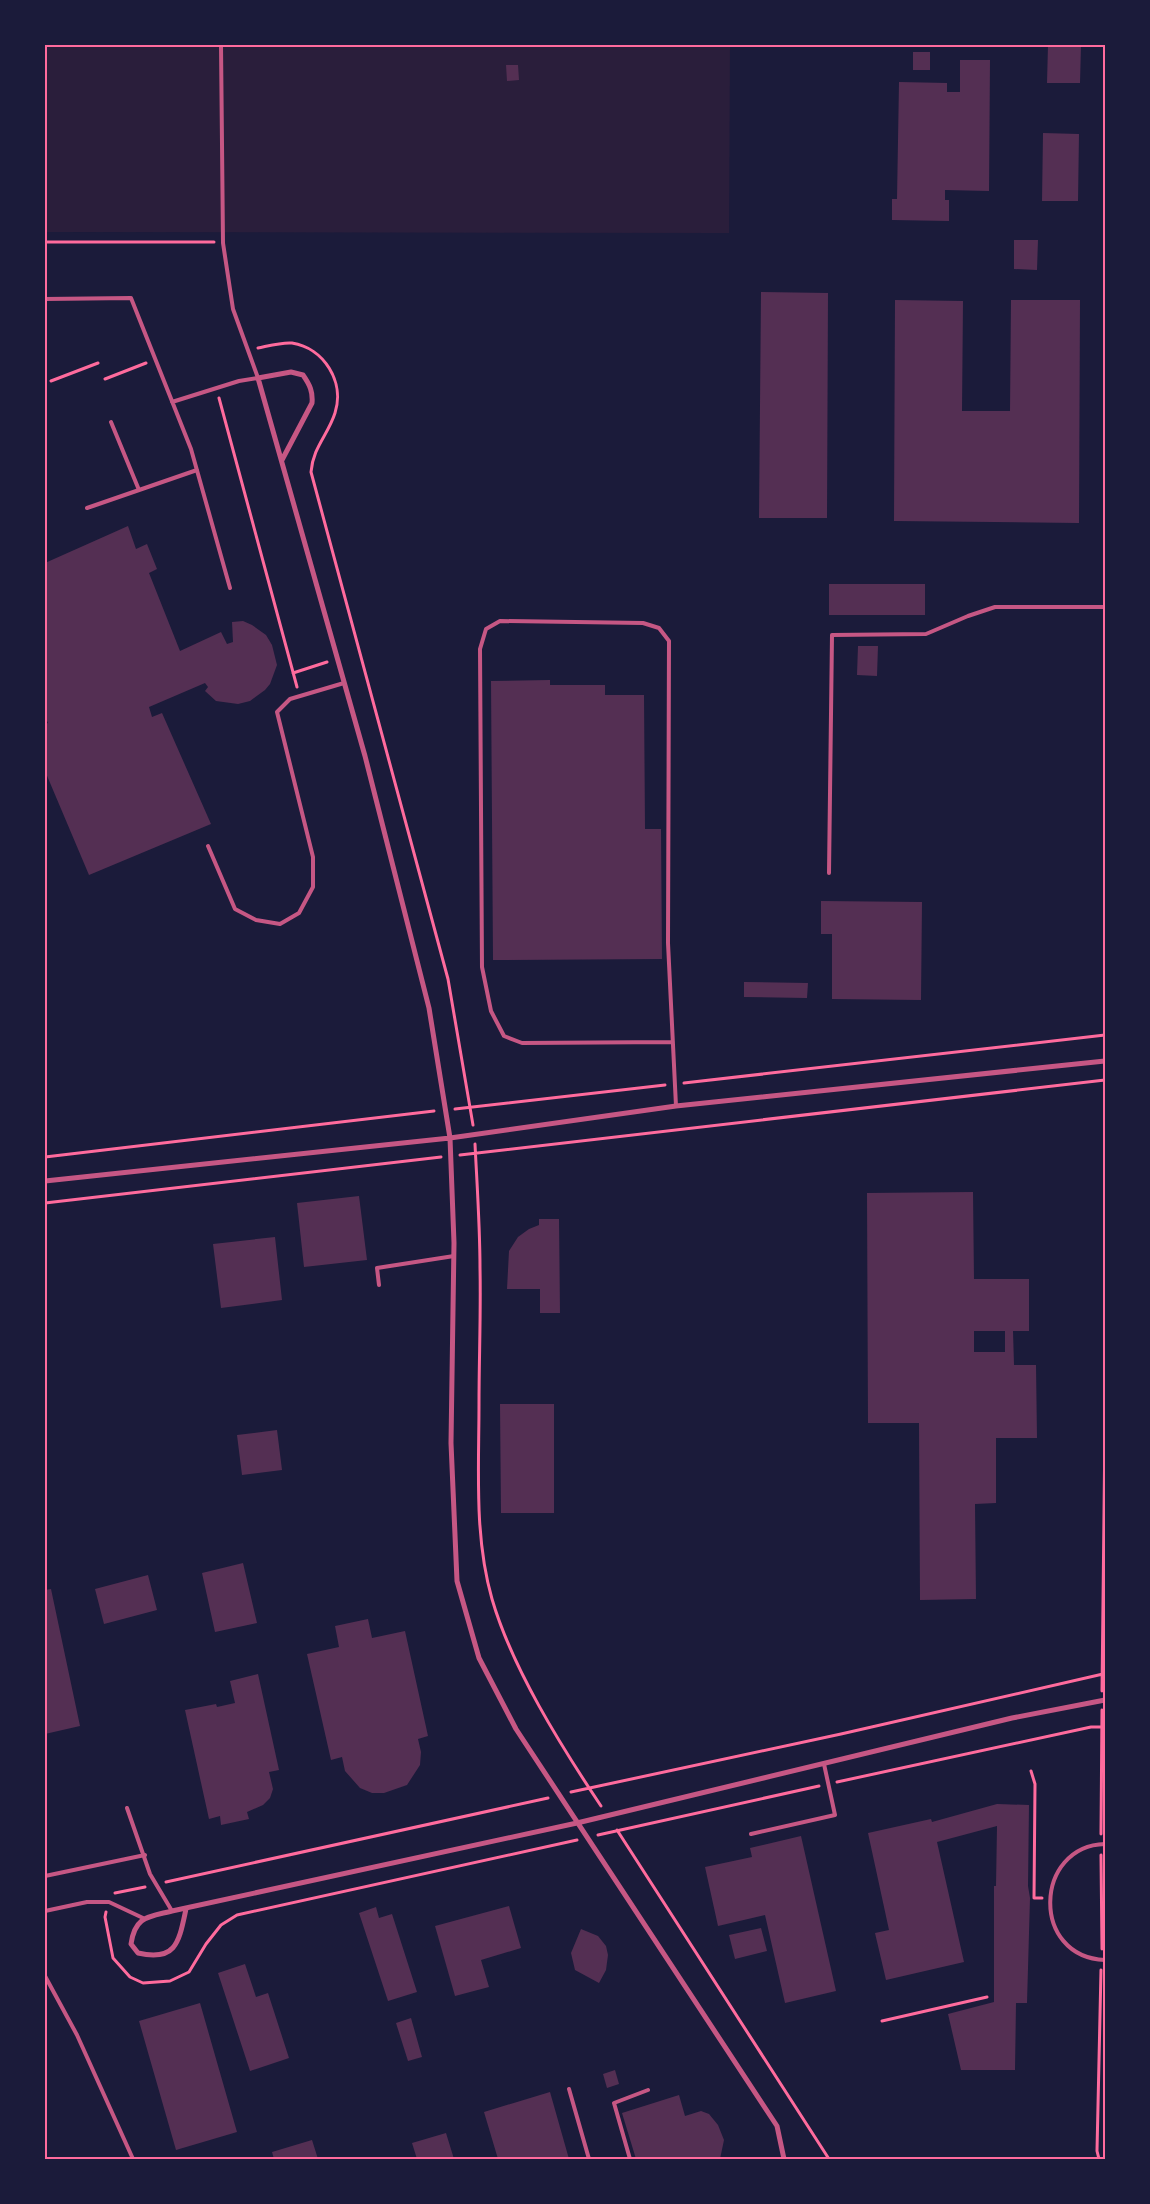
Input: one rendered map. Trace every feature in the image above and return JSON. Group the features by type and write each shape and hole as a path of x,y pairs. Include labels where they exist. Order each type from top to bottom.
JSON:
{"street":[{"path":"282,460 312,403 313,396 310,386 303,376 291,372 258,378 338,659 429,1008 446,1110 451,1156 454,1256 451,1443 457,1581 479,1658 516,1729 777,2126 784,2159"},
{"path":"45,1182 450,1138 676,1106 1105,1061"},
{"path":"186,1908 176,1942 168,1952 154,1957 138,1953 131,1944 133,1930 143,1918 186,1908 577,1824 1012,1718 1104,1700"}],"lane":[{"path":"172,402 239,381 258,378 233,309 224,243 221,45"},
{"path":"45,299 130,298 191,449 230,588"},
{"path":"111,422 139,490"},
{"path":"87,508 197,470"},
{"path":"829,873 832,635 926,634 968,616 996,608 1105,607"},
{"path":"673,1042 522,1043 504,1036 491,1011 482,967 480,649 486,630 500,621 643,623 659,628 669,641 668,944 673,1042 676,1106"},
{"path":"208,846 235,909 256,920 280,924 299,913 312,887 313,857 277,712 290,699 344,684"},
{"path":"379,1285 377,1268 454,1256"},
{"path":"751,1834 835,1815 824,1764"},
{"path":"128,1808 150,1874 172,1912"},
{"path":"1103,1844 1086,1847 1071,1855 1057,1874 1050,1898 1050,1912 1059,1937 1066,1946 1086,1957 1103,1960"},
{"path":"45,1876 145,1855"},
{"path":"45,1912 87,1902 109,1902 143,1918"},
{"path":"45,1976 77,2035 133,2159"},
{"path":"568,2089 589,2159"},
{"path":"630,2159 614,2103 648,2090"}],"path":[{"path":"45,242 224,243"},
{"path":"248,350 292,343 309,350 326,361 337,382 338,397 336,411 312,458 311,472 448,979 474,1134 480,1269 479,1492 481,1548 492,1599 504,1634 526,1680 590,1789 829,2159"},
{"path":"104,379 155,359"},
{"path":"51,381 98,362"},
{"path":"216,388 299,696"},
{"path":"293,672 338,659"},
{"path":"45,1157 1105,1035"},
{"path":"45,1203 1105,1080"},
{"path":"1099,2159 1097,2151 1097,2098 1103,1960 1101,1727 1104,1700 1105,1425"},
{"path":"1101,1727 1091,1727 1022,1740 236,1916 221,1925 206,1944 189,1972 170,1981 142,1983 130,1977 113,1958 105,1917 109,1902 115,1893 1103,1674"},
{"path":"1031,1771 1035,1784 1034,1898 1050,1898"},
{"path":"882,2021 987,1997"}],"shaded area":[{"path":"45,45 730,45 729,233 45,232"}],"building":[{"path":"1048,45 1081,45 1080,83 1047,83"},
{"path":"913,52 930,52 930,70 913,70"},
{"path":"960,60 990,60 989,191 945,190 945,200 949,200 949,221 892,220 892,199 897,199 899,82 947,83 947,92 960,92"},
{"path":"506,65 518,65 519,80 507,81"},
{"path":"1043,133 1079,134 1078,201 1042,201"},
{"path":"1014,240 1038,240 1037,270 1014,269"},
{"path":"761,292 828,293 827,518 759,518"},
{"path":"895,300 963,301 962,411 1010,411 1011,300 1080,300 1079,523 894,521"},
{"path":"128,526 136,549 147,544 157,569 149,573 180,651 221,632 227,644 233,642 232,622 243,621 266,635 272,645 277,665 270,684 250,701 238,704 216,701 205,691 208,687 205,683 149,707 152,717 162,713 211,824 89,875 45,771 45,724 48,723 45,717 45,563"},
{"path":"829,584 925,584 925,615 829,615"},
{"path":"858,646 878,646 877,676 857,675"},
{"path":"550,680 550,685 605,685 605,695 644,695 645,829 661,829 662,959 493,960 491,681"},
{"path":"821,901 922,902 921,1000 832,999 832,934 821,934"},
{"path":"744,982 808,983 807,998 744,997"},
{"path":"973,1192 974,1279 1029,1279 1029,1331 1013,1331 1014,1365 1036,1365 1037,1438 996,1438 996,1503 975,1504 976,1599 920,1600 919,1423 868,1423 867,1193","holes":["974,1331 1005,1331 1005,1352 974,1352"]},
{"path":"359,1196 367,1260 304,1267 297,1203"},
{"path":"539,1219 559,1219 560,1313 540,1313 540,1289 507,1289 509,1251 518,1237 539,1225"},
{"path":"275,1237 282,1300 221,1308 213,1244"},
{"path":"500,1404 554,1404 554,1513 501,1513"},
{"path":"277,1430 282,1470 242,1475 237,1435"},
{"path":"243,1563 257,1623 215,1632 202,1573"},
{"path":"148,1575 157,1610 104,1624 95,1589"},
{"path":"51,1589 80,1726 45,1734 45,1590"},
{"path":"368,1619 372,1638 405,1631 428,1736 418,1739 421,1752 420,1765 407,1785 384,1793 372,1793 360,1788 345,1771 342,1757 331,1760 307,1654 339,1647 335,1626"},
{"path":"258,1674 279,1770 269,1772 273,1789 270,1798 263,1805 247,1812 249,1819 221,1825 220,1816 209,1819 185,1710 216,1704 217,1707 235,1703 230,1681"},
{"path":"997,1804 1029,1805 1028,1886 1030,1898 1027,2003 1016,2003 1015,2070 961,2070 948,2014 994,2002 994,1886 996,1886 997,1826 937,1842 964,1962 886,1980 875,1933 889,1930 868,1833 931,1819 932,1822"},
{"path":"801,1836 836,1991 785,2003 765,1915 718,1926 705,1867 752,1857 750,1848"},
{"path":"509,1906 521,1948 481,1960 489,1987 455,1996 435,1926"},
{"path":"376,1907 379,1918 392,1914 417,1992 388,2001 359,1913"},
{"path":"761,1928 767,1951 735,1959 729,1935"},
{"path":"581,1929 598,1936 606,1946 608,1955 606,1970 599,1983 575,1970 571,1953"},
{"path":"245,1964 256,1997 268,1993 289,2058 250,2071 218,1973"},
{"path":"200,2003 237,2132 176,2150 139,2021"},
{"path":"411,2018 422,2057 408,2061 396,2023"},
{"path":"615,2070 619,2084 607,2088 603,2074"},
{"path":"550,2092 569,2159 498,2159 484,2112"},
{"path":"679,2095 685,2116 701,2111 709,2114 718,2125 724,2140 720,2159 636,2159 622,2113"},
{"path":"446,2133 454,2159 417,2159 412,2143"},
{"path":"312,2140 318,2159 274,2159 272,2152"}]}
